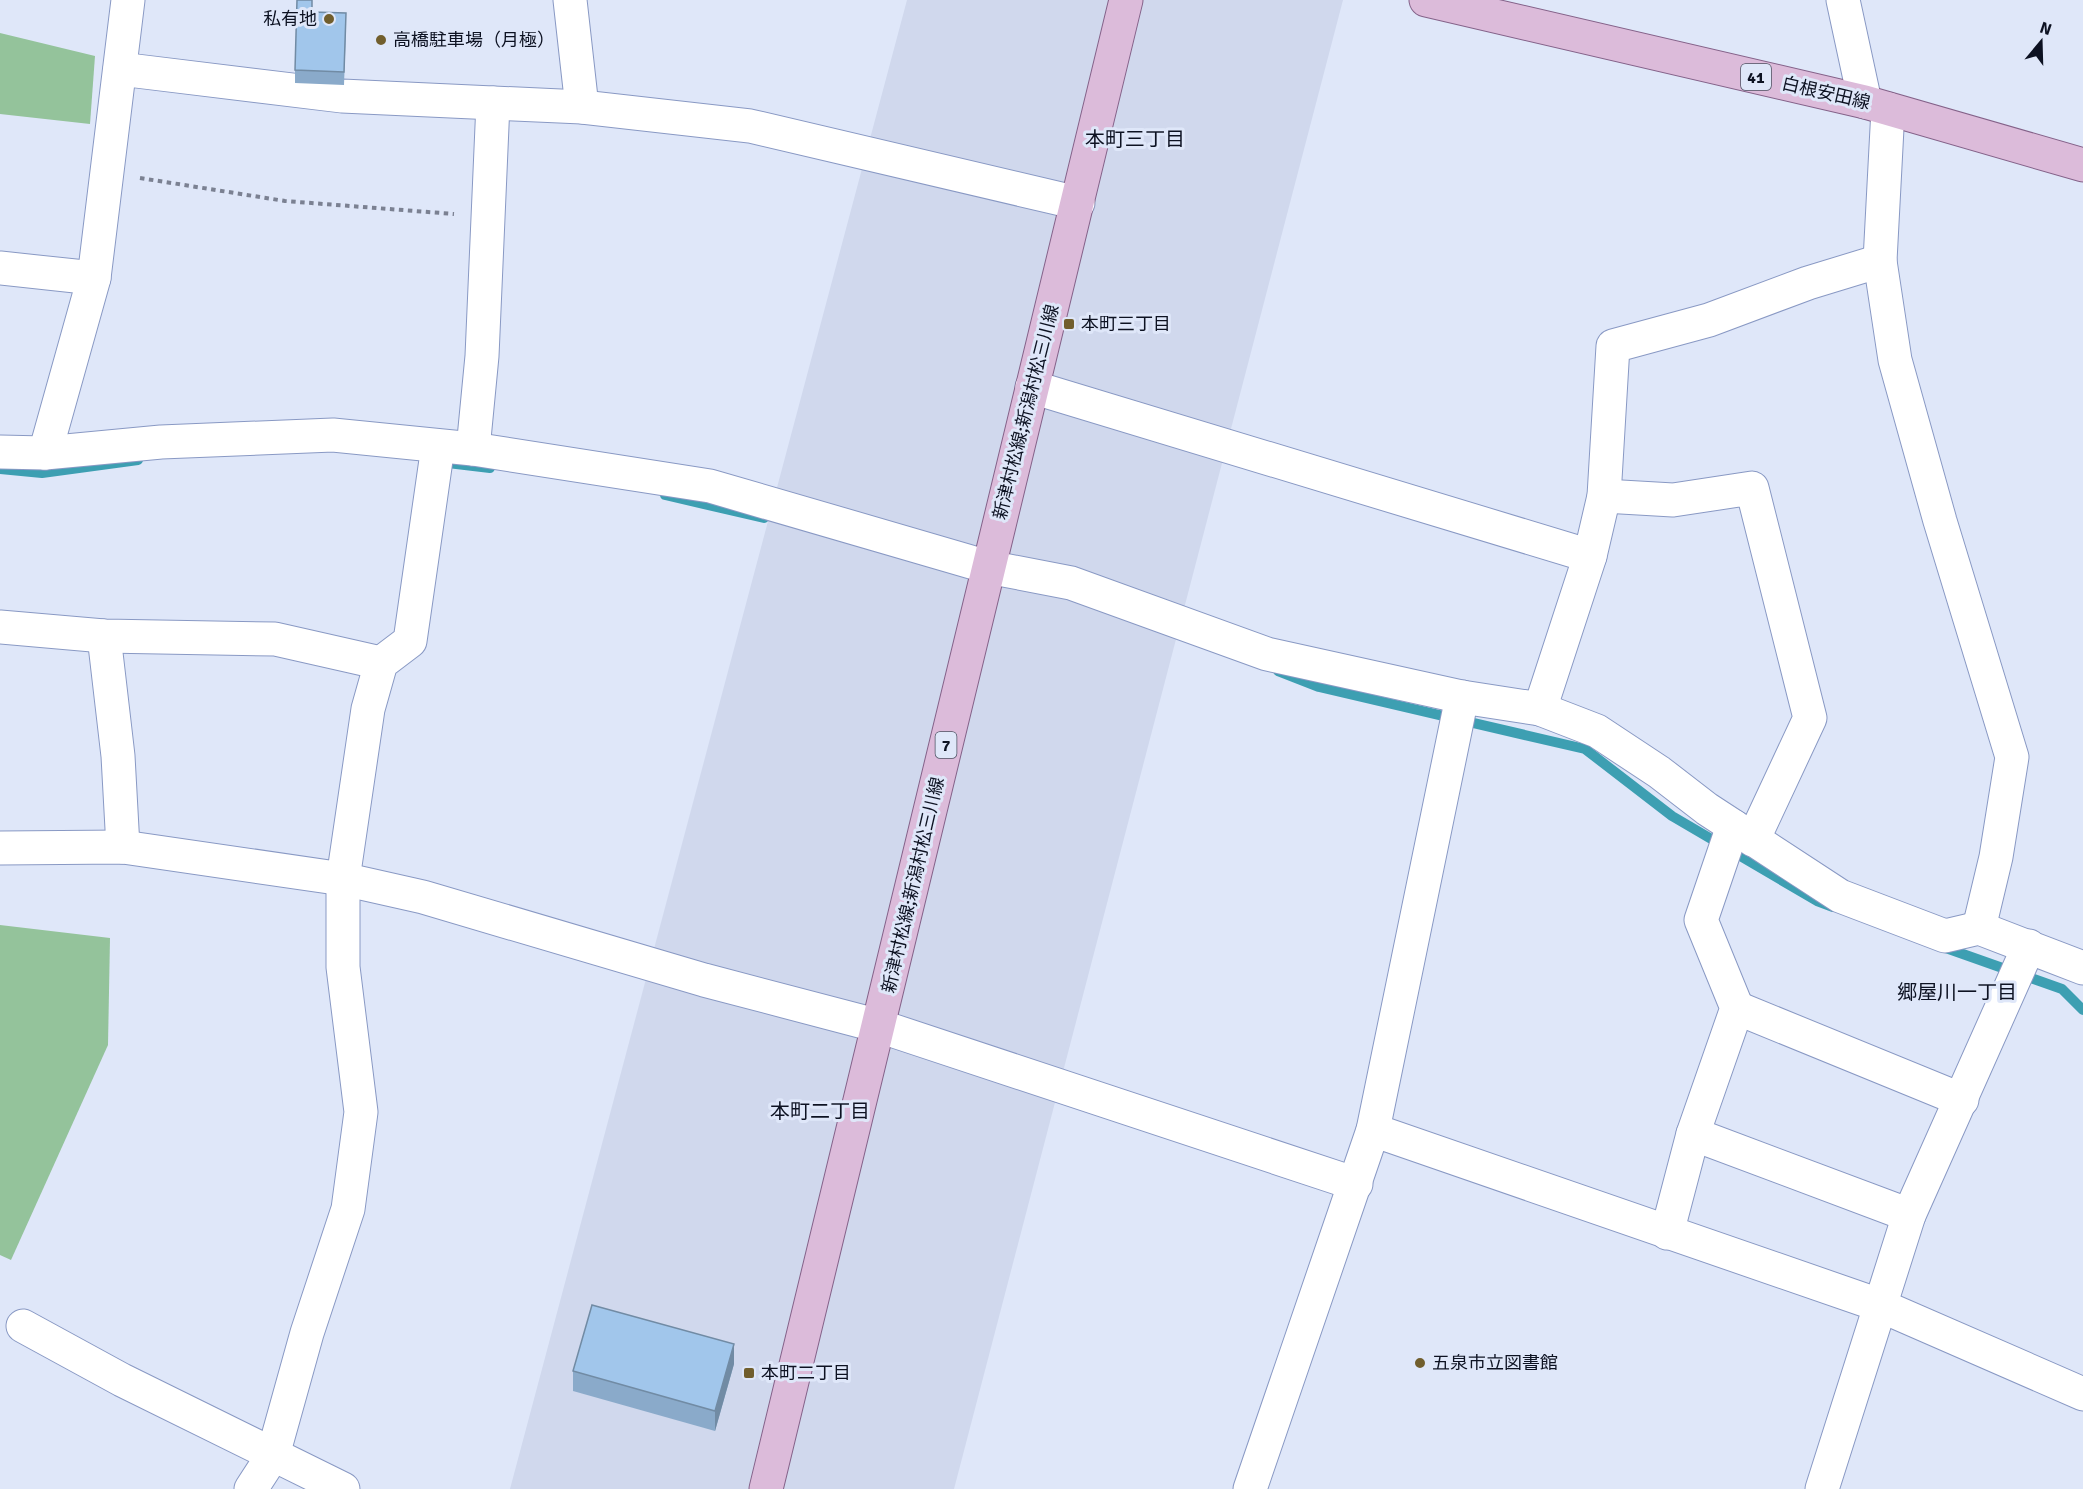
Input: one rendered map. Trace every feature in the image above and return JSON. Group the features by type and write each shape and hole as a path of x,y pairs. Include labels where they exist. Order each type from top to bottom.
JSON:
{"main road":[{"name":"新津村松線;新潟村松三川線","path":"766,1489 1126,0"},
{"name":"白根安田線","path":"1426,0 1876,105 2083,165"}],"street":[{"path":"45,453 94,278 128,0"},
{"path":"570,0 582,107"},
{"path":"1843,0 1876,105 1881,261 1895,360 1940,521 2012,757 1996,857 1978,928"},
{"path":"120,69 342,96 582,107 750,126 1078,203"},
{"path":"473,449 482,356 493,103"},
{"path":"1540,710 1590,556 1604,496 1612,346 1709,320 1808,283 1881,261"},
{"path":"0,268 94,278"},
{"path":"1032,387 1590,556"},
{"path":"0,452 45,453 160,442 333,435 473,449 710,486 988,567 1071,583 1267,654 1462,697 1540,710 1598,731 1743,833 1850,900 1945,936 1978,928 2083,968"},
{"path":"251,1489 273,1455 307,1334 348,1209 361,1112 343,967 343,879 368,709 381,663 410,641 438,446"},
{"path":"1604,496 1673,500 1752,488 1810,718 1743,833 1701,920 1737,1008 1693,1134 1667,1233"},
{"path":"0,627 104,636 275,639 381,663"},
{"path":"104,636 118,756 123,847"},
{"path":"1250,1489 1373,1130 1462,697"},
{"path":"0,848 123,847 343,879 423,897 704,980 879,1026 1356,1184"},
{"path":"1822,1489 1909,1215 2029,946"},
{"path":"1737,1008 1962,1100"},
{"path":"1373,1130 1879,1305 2083,1394"},
{"path":"1693,1134 1909,1215"},
{"path":"23,1326 122,1380 343,1489"}],"path":[{"path":"107,173 285,201 489,216"}],"shaded area":[{"path":"907,0 1343,0 954,1489 510,1489"}],"green space":[{"path":"0,33 95,56 90,124 0,114"},
{"path":"0,925 110,938 108,1045 11,1260 0,1255"}],"building":[{"path":"297,0 312,0 312,12 346,13 344,72 295,70"},
{"path":"592,1305 734,1344 715,1411 573,1371"}],"waterway":[{"path":"0,469 42,473 138,460"},
{"path":"448,463 490,468"},
{"path":"665,495 764,518"},
{"path":"1278,671 1319,687 1585,749 1672,816 1817,901 1833,907"},
{"path":"1943,947 2062,989 2083,1010"}],"place":[{"name":"私有地","path":"329,19"},
{"name":"高橋駐車場（月極）","path":"381,40"},
{"name":"本町三丁目","path":"1069,324"},
{"name":"五泉市立図書館","path":"1420,1363"},
{"name":"本町二丁目","path":"749,1373"}],"district":[{"name":"本町三丁目","path":"1135,139"},
{"name":"郷屋川一丁目","path":"1957,992"},
{"name":"本町二丁目","path":"820,1111"}]}
